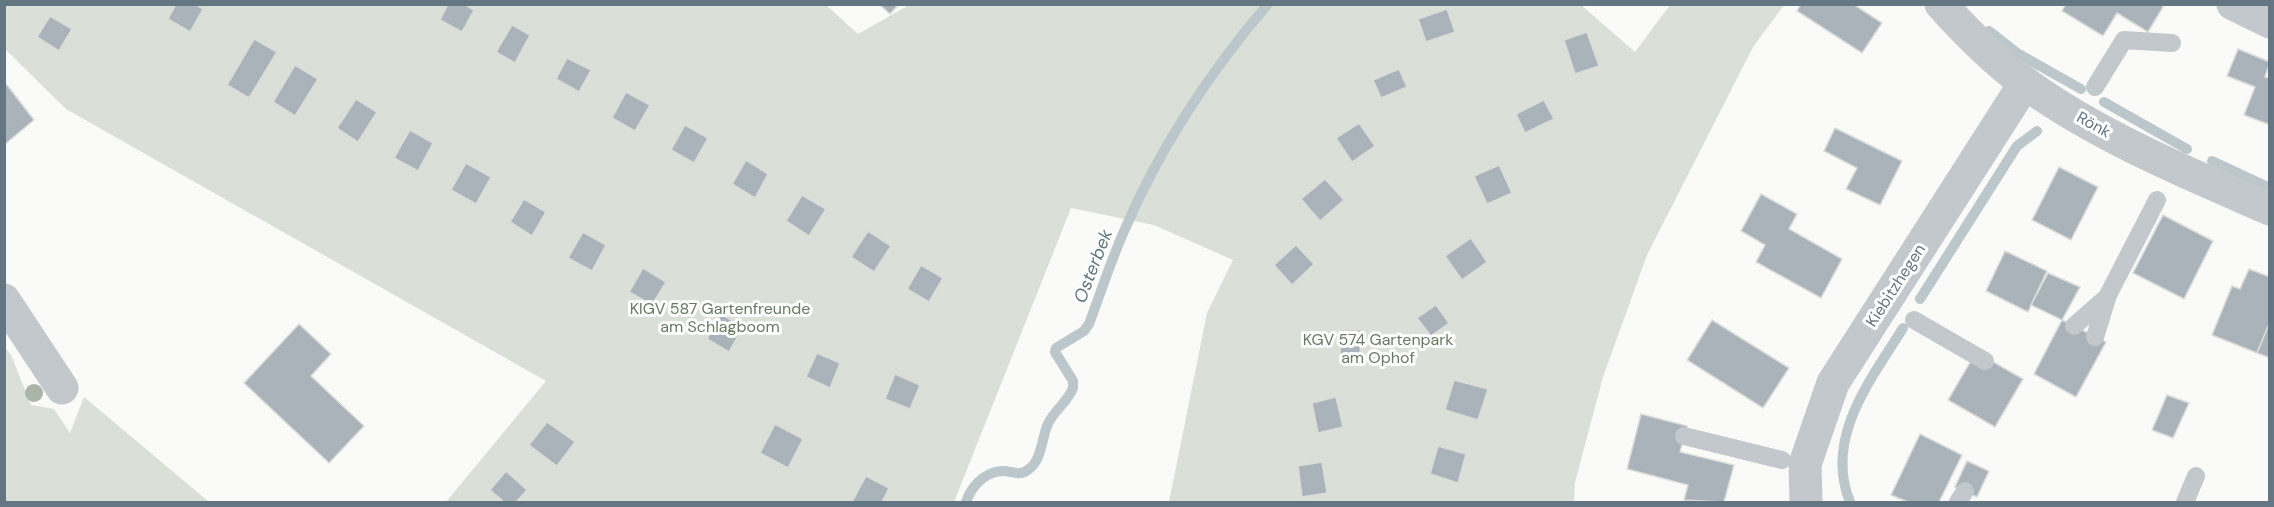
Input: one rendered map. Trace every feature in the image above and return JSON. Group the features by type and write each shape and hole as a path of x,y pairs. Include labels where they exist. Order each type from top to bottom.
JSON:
{"street":[{"name":"Rönk","path":"1941,4 1965,31 2025,83 2137,148 2190,175 2270,209"},
{"path":"2233,4 2270,22"},
{"name":"Kiebitzhegen","path":"1806,502 1805,464 1833,383 2025,83"},
{"path":"4,300 62,388"}],"lane":[{"path":"2094,87 2124,40 2172,43"},
{"path":"2095,337 2107,297 2157,200"},
{"path":"2074,326 2107,297"},
{"path":"1914,320 1985,362"},
{"path":"1684,436 1782,460"},
{"path":"2185,502 2198,475"}],"green space":[{"path":"825,4 858,34 911,4 1580,4 1635,52 1670,5 1784,5 1753,47 1647,255 1603,377 1575,482 1574,502 1169,502 1207,313 1233,260 1154,225 1071,208 954,502 446,502 546,381 66,109 5,49 4,5"},
{"path":"4,346 11,355 31,405 54,409 70,433 84,397 209,502 5,502"}],"building":[{"path":"176,4 195,4 203,9 190,32 168,19"},
{"path":"448,4 464,4 474,10 462,32 440,20"},
{"path":"879,4 899,4 890,14"},
{"path":"1801,4 1853,4 1882,23 1862,53 1797,11"},
{"path":"2066,4 2160,4 2163,7 2148,32 2117,13 2103,36 2062,11"},
{"path":"1447,9 1455,32 1426,42 1418,19"},
{"path":"50,16 72,29 59,51 37,37"},
{"path":"512,25 530,35 515,63 496,52"},
{"path":"1587,32 1599,66 1575,74 1564,40"},
{"path":"254,39 277,52 249,98 227,85"},
{"path":"2238,49 2270,62 2265,77 2270,78 2270,125 2244,115 2255,87 2227,76"},
{"path":"567,58 591,70 579,92 556,79"},
{"path":"295,65 318,79 295,116 273,102"},
{"path":"1399,69 1407,87 1381,98 1373,80"},
{"path":"7,85 34,120 4,145 4,87"},
{"path":"626,92 650,105 635,131 612,118"},
{"path":"356,99 377,112 358,142 337,128"},
{"path":"1544,100 1554,119 1525,133 1516,114"},
{"path":"1359,123 1375,146 1352,162 1336,138"},
{"path":"685,125 708,138 694,163 671,150"},
{"path":"1835,128 1902,161 1880,205 1846,189 1857,168 1824,151"},
{"path":"410,130 433,143 418,171 394,158"},
{"path":"746,160 768,174 755,198 732,184"},
{"path":"466,163 491,177 476,204 451,190"},
{"path":"1499,165 1512,193 1487,204 1474,176"},
{"path":"2059,167 2098,187 2071,240 2032,220"},
{"path":"1325,179 1344,200 1320,221 1301,199"},
{"path":"1761,194 1797,214 1789,229 1842,259 1821,298 1756,262 1765,245 1741,231"},
{"path":"802,195 826,209 809,236 786,221"},
{"path":"524,199 546,212 532,236 510,222"},
{"path":"2163,215 2213,241 2184,299 2133,273"},
{"path":"868,231 891,246 874,272 851,257"},
{"path":"583,232 606,245 592,271 568,258"},
{"path":"1471,238 1487,262 1462,280 1445,256"},
{"path":"1296,245 1314,264 1292,285 1274,265"},
{"path":"2005,251 2047,271 2028,312 1986,291"},
{"path":"921,265 943,278 929,302 907,289"},
{"path":"643,268 666,282 652,305 629,292"},
{"path":"2249,269 2270,277 2270,322 2257,353 2212,335 2232,286 2240,289"},
{"path":"2048,273 2080,287 2062,320 2031,305"},
{"path":"1436,305 1449,323 1431,336 1417,318"},
{"path":"721,314 743,327 729,352 707,339"},
{"path":"1712,320 1789,368 1763,408 1687,360"},
{"path":"2062,320 2106,342 2076,397 2034,374"},
{"path":"2270,322 2270,358 2257,353"},
{"path":"299,324 331,354 311,376 364,426 329,463 244,383"},
{"path":"1341,330 1361,330 1360,360 1340,360"},
{"path":"1976,352 2023,379 1995,427 1948,400"},
{"path":"817,353 840,363 830,388 806,377"},
{"path":"895,374 920,385 910,409 885,399"},
{"path":"1454,380 1488,389 1478,420 1445,410"},
{"path":"2167,395 2189,403 2173,438 2152,430"},
{"path":"1336,397 1343,427 1318,433 1312,403"},
{"path":"1641,414 1687,426 1680,452 1734,465 1724,502 1684,500 1688,485 1627,469"},
{"path":"547,422 575,442 557,466 529,445"},
{"path":"775,424 803,439 788,468 760,453"},
{"path":"1920,434 1962,455 1939,502 1908,502 1891,495"},
{"path":"1438,446 1466,454 1458,483 1430,474"},
{"path":"1967,461 1989,471 1977,497 1955,487"},
{"path":"1322,462 1327,493 1302,497 1298,466"},
{"path":"506,471 527,490 516,502 504,502 490,490"},
{"path":"866,476 889,488 882,502 852,502"}],"waterway":[{"name":"Osterbek","path":"966,502 975,486 989,474 1002,471 1023,473 1036,461 1049,421 1068,398 1073,388 1073,381 1055,352 1056,348 1084,331 1089,324 1120,241 1170,140 1226,56 1268,4"},
{"path":"1989,31 2017,53 2081,89"},
{"path":"2104,102 2187,149"},
{"path":"1920,299 2017,146 2037,131"},
{"path":"2212,161 2270,188"},
{"path":"1850,502 1843,478 1843,455 1847,433 1854,411 1865,389 1903,328"}],"park label":[{"name":"KlGV 587 Gartenfreunde am Schlagboom","path":"720,317"},
{"name":"KGV 574 Gartenpark am Ophof","path":"1378,348"}]}
